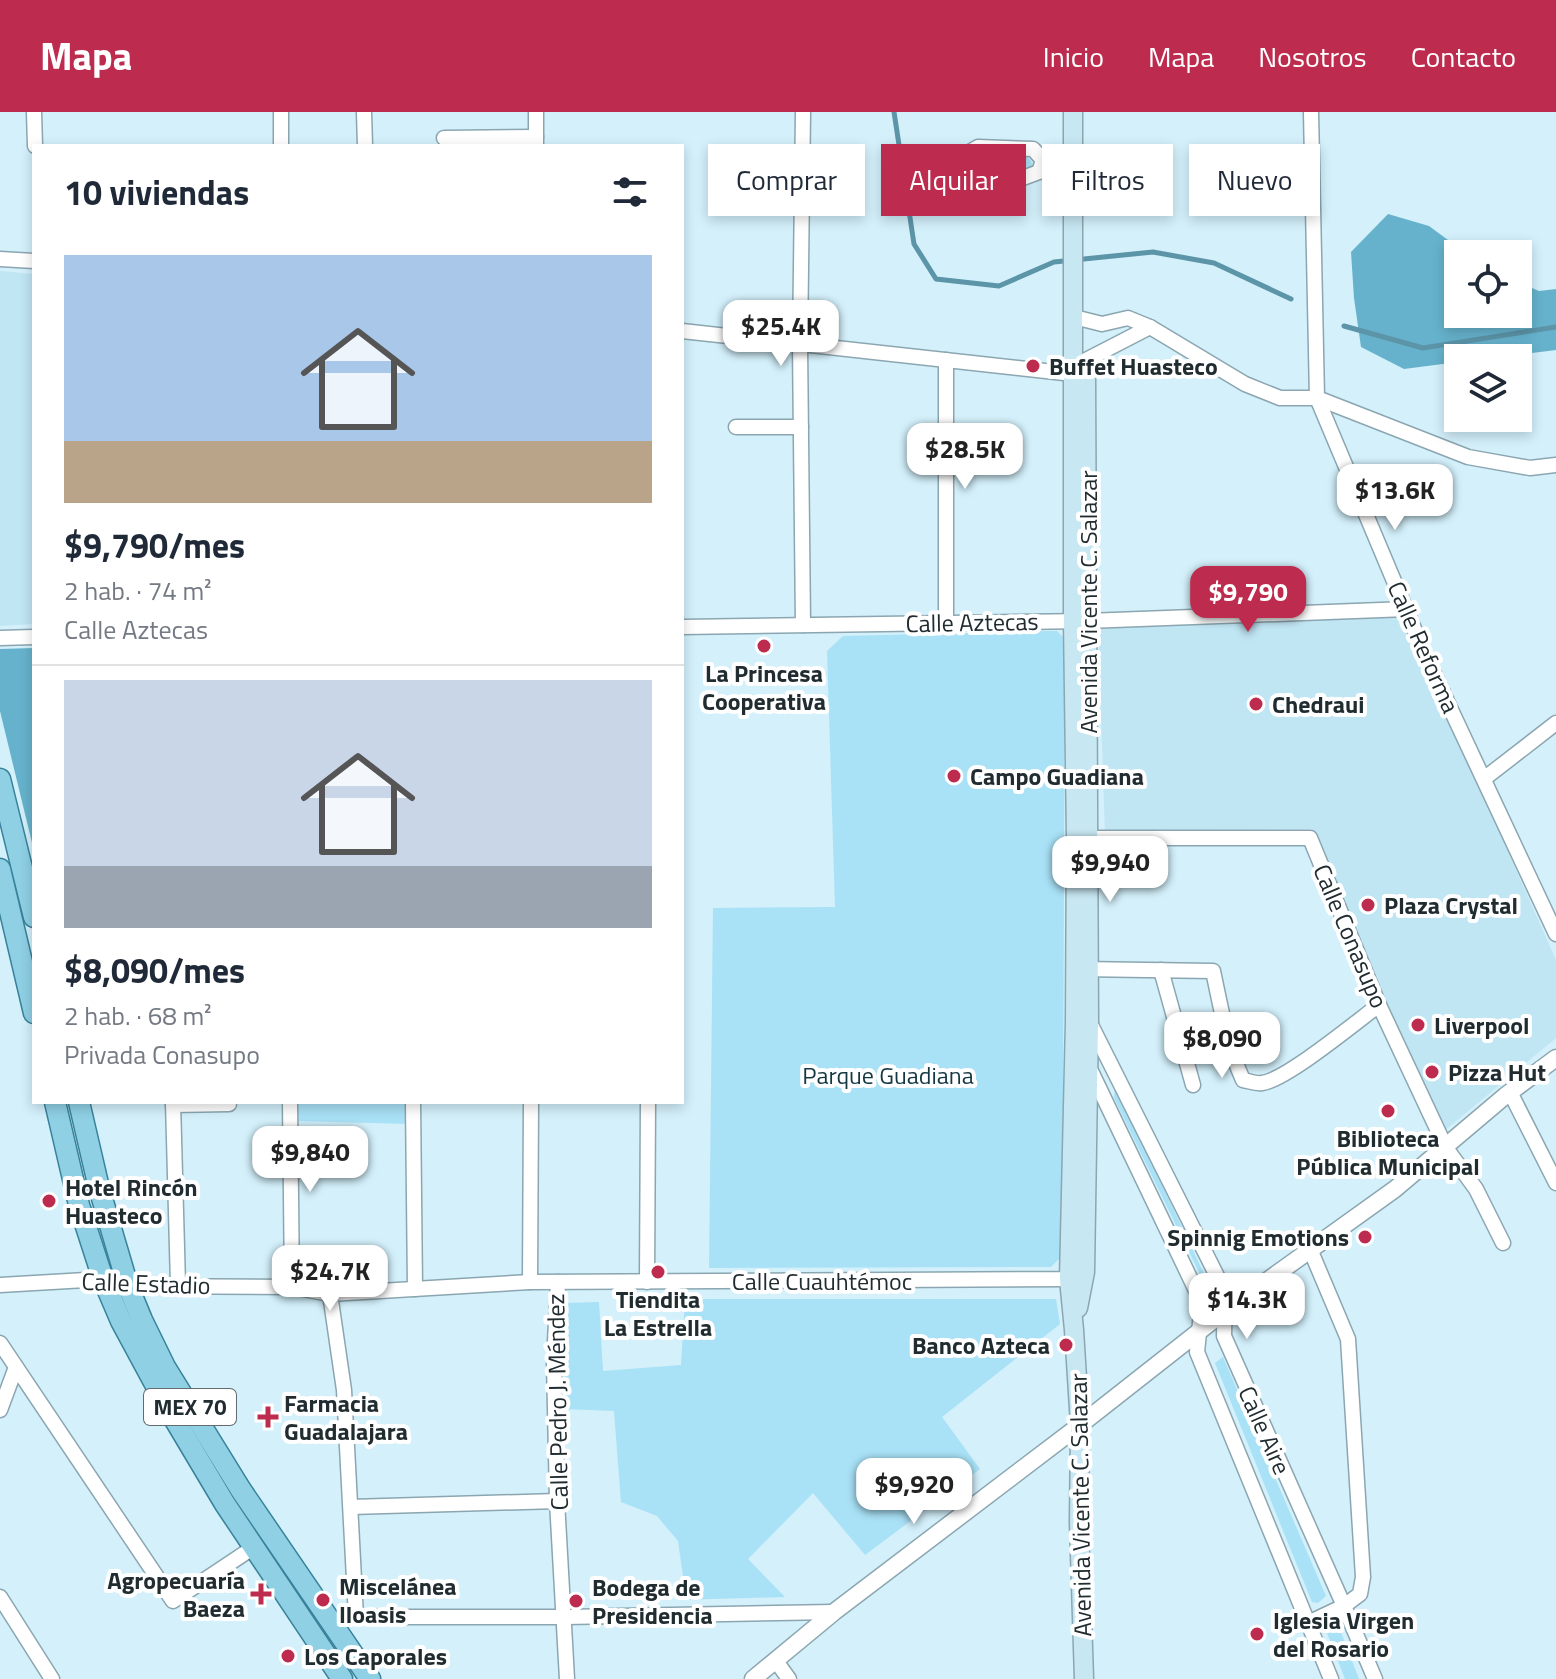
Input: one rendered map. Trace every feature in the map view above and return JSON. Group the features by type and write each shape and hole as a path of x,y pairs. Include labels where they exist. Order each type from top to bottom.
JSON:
{"main road":[{"name":"Avenida Vicente C. Salazar","path":"1073,112 1077,144"},
{"name":"Avenida Vicente C. Salazar","path":"1079,144 1083,112"},
{"name":"Avenida Vicente C. Salazar","path":"1077,1275 1083,838 1080,621 1082,370 1078,216"},
{"path":"0,779 32,908"},
{"path":"0,869 32,1005"},
{"name":"Avenida Vicente C. Salazar","path":"1080,1026 1089,1067 1074,1330 1080,1425 1079,1523 1084,1679"},
{"name":"MEX 70","path":"55,1104 79,1205 103,1279 121,1321 225,1504 342,1679"},
{"name":"MEX 70","path":"79,1104 99,1188 128,1286 165,1367 241,1490 370,1679"}],"street":[{"path":"34,112 35,144"},
{"path":"281,112 281,144"},
{"path":"364,112 365,144"},
{"path":"444,138 536,141 536,112"},
{"path":"803,112 800,345 803,625"},
{"name":"Calle Reforma","path":"1311,112 1317,398 1423,650 1556,934"},
{"path":"978,147 1033,149 1043,160 1039,172 985,192 971,186 966,154 978,147"},
{"path":"0,259 32,261"},
{"path":"1080,318 1102,324 1128,318 1150,327 1245,384 1280,398 1317,398 1468,457 1530,468 1556,465"},
{"path":"684,331 946,360 1082,370 1150,327"},
{"path":"946,360 946,623"},
{"path":"736,427 801,427"},
{"name":"Calle Aztecas","path":"684,627 1080,621 1407,609"},
{"path":"0,638 32,637"},
{"path":"1485,778 1556,723"},
{"name":"Calle Conasupo","path":"1083,838 1310,838 1379,1005 1446,1148 1476,1189 1503,1243"},
{"path":"1082,969 1213,971 1234,1059 1243,1080 1260,1084 1293,1068 1379,1005"},
{"path":"1161,970 1193,1085"},
{"name":"Calle Aire","path":"1080,1026 1225,1292 1224,1336 1375,1679"},
{"path":"753,1679 834,1612 1225,1311 1395,1189 1510,1092 1556,1058"},
{"name":"Calle Aire","path":"1089,1067 1202,1303 1197,1352 1331,1679"},
{"path":"1510,1092 1556,1183"},
{"path":"173,1104 178,1285"},
{"path":"290,1104 292,1287"},
{"path":"413,1104 415,1289"},
{"name":"Calle Pedro J. Méndez","path":"531,1104 530,1282 558,1282 554,1362 557,1501 567,1679"},
{"path":"647,1282 648,1104"},
{"path":"1308,1623 1344,1606 1360,1594 1363,1577 1348,1339 1310,1249"},
{"name":"Calle Cuauhtémoc","path":"558,1282 1077,1275"},
{"name":"Calle Estadio","path":"0,1285 103,1279 128,1286 292,1287 330,1294 530,1282"},
{"path":"330,1294 344,1390 356,1617"},
{"path":"0,1343 173,1601 254,1547"},
{"path":"0,1410 16,1367"},
{"path":"351,1507 557,1501"},
{"path":"0,1597 52,1679"},
{"path":"338,1633 356,1617 834,1612"},
{"path":"776,1661 789,1679"}],"shaded area":[{"path":"1388,214 1429,226 1448,240 1444,240 1444,328 1532,328 1532,288 1539,291 1556,289 1556,350 1532,353 1532,344 1444,344 1444,364 1404,369 1361,347 1351,252"},
{"path":"0,271 32,274 32,624 0,626"},
{"path":"1403,614 1556,960 1556,1038 1443,1132 1312,829 1105,831 1098,627"},
{"path":"32,648 32,843 0,711 0,649"}],"green space":[{"path":"1026,157 1031,161 1033,167 1026,170"},
{"name":"Parque Guadiana","path":"1057,631 1065,644 1065,1253 1051,1267 709,1268 713,908 835,907 827,651 843,636"},
{"path":"1115,1086 1216,1299 1213,1301 1114,1098"},
{"path":"294,1104 410,1104 410,1124 293,1121"},
{"path":"685,1299 1056,1299 1060,1324 942,1417 980,1469 865,1555 813,1493 748,1559 785,1597 678,1600 683,1576 678,1541 657,1516 621,1502 614,1411 563,1409 565,1303 599,1302 603,1371 681,1365"},
{"path":"1223,1357 1326,1596 1318,1603 1312,1602 1215,1363"},
{"path":"1339,1627 1359,1679 1345,1679 1327,1633 1330,1628"}],"waterway":[{"path":"894,112 914,244 936,279 999,286 1054,262 1153,252 1214,263 1291,299"},
{"path":"1344,326 1423,348 1556,327"}],"place":[{"name":"Buffet Huasteco","path":"1033,366"},
{"name":"La Princesa Cooperativa","path":"764,646"},
{"name":"Chedraui","path":"1256,704"},
{"name":"Campo Guadiana","path":"954,776"},
{"name":"Plaza Crystal","path":"1368,905"},
{"name":"Liverpool","path":"1418,1025"},
{"name":"Pizza Hut","path":"1432,1072"},
{"name":"Biblioteca Pública Municipal","path":"1388,1111"},
{"name":"Hotel Rincón Huasteco","path":"49,1201"},
{"name":"Spinnig Emotions","path":"1365,1237"},
{"name":"Tiendita La Estrella","path":"658,1272"},
{"name":"Banco Azteca","path":"1066,1345"},
{"name":"Farmacia Guadalajara","path":"268,1417"},
{"name":"Agropecuaría Baeza","path":"261,1594"},
{"name":"Miscelánea Iloasis","path":"323,1600"},
{"name":"Bodega de Presidencia","path":"576,1601"},
{"name":"Iglesia Virgen del Rosario","path":"1257,1634"},
{"name":"Los Caporales","path":"288,1656"}]}
